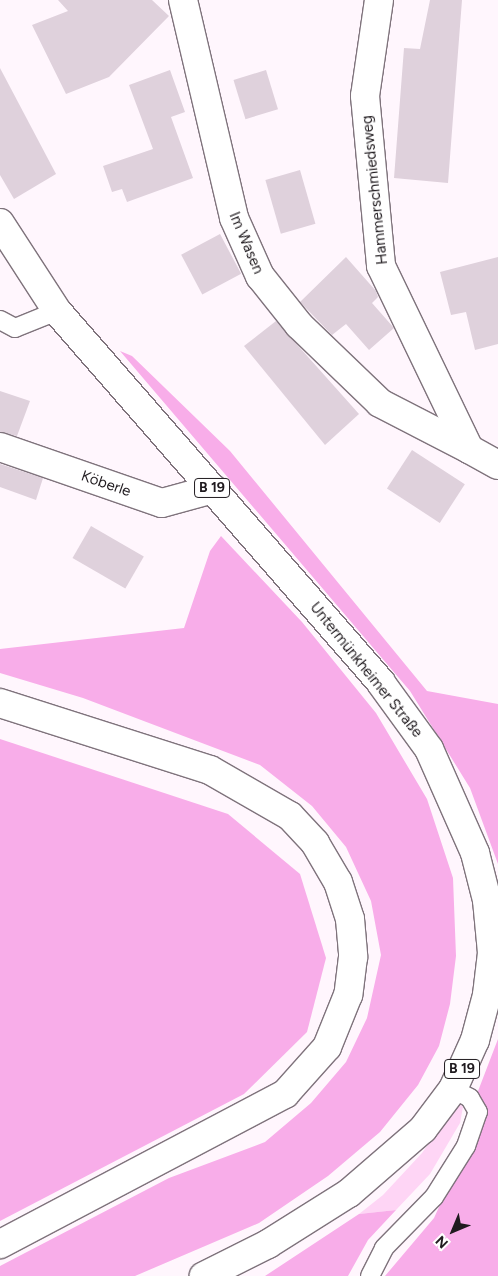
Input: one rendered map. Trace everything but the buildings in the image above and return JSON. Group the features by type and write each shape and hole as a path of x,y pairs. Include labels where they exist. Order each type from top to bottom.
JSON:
{"main road":[{"name":"Im Wasen","path":"183,0 234,218 260,276 299,325 380,403 470,449"},
{"name":"Hammerschmiedsweg","path":"379,0 365,96 381,266 470,449"},
{"name":"Untermünkheimer Straße","path":"0,223 57,311 380,683 429,749 472,844 487,900 492,953 475,1040 453,1089 423,1129 349,1193 268,1244 204,1276"},
{"name":"Köberle","path":"0,447 162,503 213,489"},
{"path":"470,449 498,465"},
{"path":"0,703 210,770 290,816 315,843 338,882 350,918 353,957 340,1021 309,1071 285,1094 0,1244"}],"lane":[{"path":"0,320 15,328 57,311"},
{"path":"370,1276 384,1248 434,1196 466,1146 478,1112 470,1098 453,1089"}],"shaded area":[{"path":"120,351 132,356 230,451 427,691 498,704 498,864 470,788 410,691"},
{"path":"221,536 302,622 376,713 427,799 453,878 456,956 450,1004 439,1046 418,1085 380,1132 328,1176 259,1223 135,1276 0,1276 0,1266 169,1178 265,1142 311,1103 346,1062 367,1018 381,955 371,901 346,847 312,806 260,765 83,698 0,673 0,649 184,628 210,551"},
{"path":"0,739 228,814 300,874 326,958 307,1032 244,1094 0,1221"},
{"path":"498,1039 498,1276 385,1276 434,1218 479,1119 470,1112"},
{"path":"458,1102 463,1107 460,1123 430,1174 396,1210 359,1214 383,1195 422,1153"},
{"path":"396,1210 368,1240 348,1276 265,1276 359,1214"}]}
